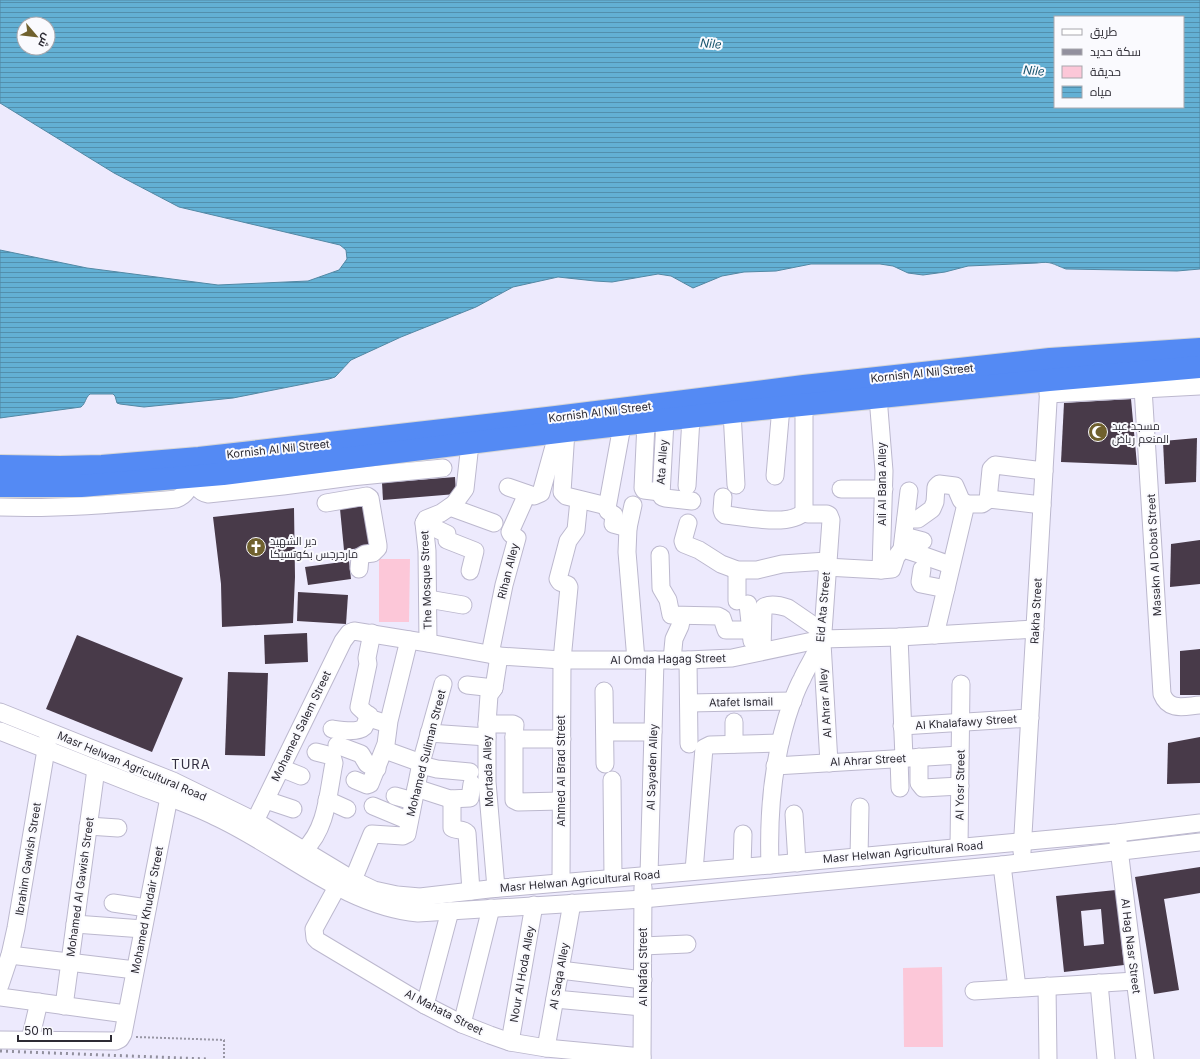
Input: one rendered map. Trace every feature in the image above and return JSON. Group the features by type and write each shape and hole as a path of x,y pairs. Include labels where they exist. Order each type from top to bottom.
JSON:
{"highway":[{"name":"Kornish Al Nil Street","path":"0,486 81,486 193,477 283,476 351,468 470,444 781,407 804,396 878,397 1049,378 1200,349"},
{"name":"Kornish Al Nil Street","path":"0,466 102,466 199,458 548,418 804,396 1049,378 1143,381 1200,368"}],"street":[{"name":"Rakha Street","path":"1021,863 1049,378"},
{"path":"1143,381 1200,386"},
{"name":"Masakn Al Dobat Street","path":"1143,381 1162,694 1167,703 1172,706 1200,705"},
{"path":"723,497 722,512 726,515 770,520 791,520 804,512 804,396"},
{"name":"Ali Al Bana Alley","path":"878,397 882,440 887,570"},
{"path":"775,476 781,407"},
{"path":"732,412 736,485"},
{"name":"Ata Alley","path":"656,422 643,488 644,490 660,492 662,497 665,498 689,493 691,418"},
{"path":"622,426 607,511 614,515 613,524 628,528"},
{"path":"562,432 562,490 566,496 607,506"},
{"path":"508,487 534,496 541,493 562,432"},
{"name":"The Mosque Street","path":"428,643 427,551 424,523 426,519 441,513 454,504 465,489 470,444"},
{"path":"906,519 918,519 932,509 937,485 954,480 962,502 966,504 982,504 987,502 989,499 991,469 993,465 1044,471"},
{"path":"352,499 351,468 442,468"},
{"path":"0,507 73,507 176,499 184,495 188,490 193,477"},
{"path":"841,489 884,489"},
{"path":"688,523 683,541 684,544 699,550 721,564 737,570 782,569 827,564 887,570 903,543 909,491"},
{"name":"Rihan Alley","path":"494,655 504,585 516,540 510,532 527,494"},
{"path":"326,503 367,496 370,498 378,548 373,553 365,554 360,557 359,569"},
{"path":"989,499 1042,505"},
{"name":"Ahmed Al Brad Street","path":"560,882 567,838 561,801 562,660 569,587 568,585 558,587 558,579 568,541 576,530 579,500"},
{"path":"935,635 966,504"},
{"path":"633,505 628,528 627,552 636,660"},
{"path":"450,507 494,523"},
{"name":"Eid Ata Street","path":"770,865 770,799 780,743 801,679 822,638 830,517 827,514 808,514 804,512"},
{"path":"424,523 447,534 447,540 475,551 470,571"},
{"path":"903,543 923,541"},
{"path":"903,543 925,557 951,565"},
{"path":"660,555 661,588 668,600 670,614 673,616 718,616 722,618 726,630 751,630"},
{"path":"922,569 921,584 946,589"},
{"path":"737,570 743,602 758,652"},
{"path":"428,599 463,605"},
{"path":"758,652 763,610 764,607 768,605 788,608 822,638"},
{"path":"682,616 680,626 674,639 689,703 696,747 694,871"},
{"name":"Al Omda Hagag Street","path":"349,633 359,631 494,655 562,660 680,660 732,658 822,638 898,637 1035,629"},
{"name":"Mohamed Salem Street","path":"256,821 343,641 349,633"},
{"path":"372,633 367,658 368,664 359,709 374,720 388,724"},
{"path":"898,637 902,726 907,758 923,788 960,786"},
{"name":"Al Ahrar Alley","path":"822,638 829,762"},
{"path":"355,780 367,785 370,784 385,750 388,737 388,724 409,640"},
{"name":"Mortada Alley","path":"494,655 494,688 489,695 487,730 487,782 496,888"},
{"name":"Al Sayaden Alley","path":"646,875 655,660"},
{"name":"Mohamed Suliman Street","path":"353,880 372,834 405,836 407,833 421,764 443,684"},
{"name":"Al Yosr Street","path":"959,847 961,684"},
{"path":"467,685 494,688"},
{"path":"604,691 613,878"},
{"name":"Atafet Ismail","path":"689,703 793,701"},
{"name":"Masr Helwan Agricultural Road","path":"0,712 173,781 256,821 353,880 374,890 397,895 420,897 560,882 797,863 1117,833 1200,823"},
{"path":"332,729 361,729 365,725 368,715"},
{"name":"Al Khalafawy Street","path":"902,726 1030,718"},
{"path":"734,722 734,744"},
{"path":"429,733 487,730 513,724 514,800 517,802 561,801"},
{"name":"Masr Helwan Agricultural Road","path":"0,731 214,815 337,887 375,904 400,912 418,913 643,899 1002,865 1200,842"},
{"name":"Ibrahim Gawish Street","path":"0,986 49,732"},
{"path":"605,732 653,732"},
{"path":"514,737 519,739 562,739"},
{"path":"696,747 704,748 710,745 780,743"},
{"path":"337,745 361,754 367,764 377,769"},
{"path":"385,750 421,764 471,778 471,798 452,799 414,795 395,796"},
{"path":"304,850 312,843 324,815 334,763 334,759 329,754 316,752"},
{"name":"Al Ahrar Street","path":"775,766 960,755"},
{"path":"900,788 907,758"},
{"path":"281,768 301,776"},
{"name":"Mohamed Al Gawish Street","path":"64,1006 96,769"},
{"name":"Mohamed Khudair Street","path":"121,1038 173,781"},
{"path":"452,799 452,828 464,830 467,833 471,891"},
{"path":"266,800 293,809"},
{"path":"327,800 347,809"},
{"path":"373,806 409,821"},
{"path":"859,857 860,807"},
{"path":"794,814 797,863"},
{"path":"88,826 118,828"},
{"name":"Al Hag Nasr Street","path":"1117,833 1145,1059"},
{"path":"742,867 743,834"},
{"path":"1002,865 1017,988"},
{"name":"Al Nafaq Street","path":"642,1058 643,899 646,875"},
{"name":"Al Mahata Street","path":"337,887 314,929 315,938 425,1005 462,1024 510,1042 546,1048 642,1058"},
{"path":"113,903 147,908"},
{"name":"Al Saqa Alley","path":"546,1048 572,903"},
{"name":"Nour Al Hoda Alley","path":"510,1042 534,906"},
{"path":"462,1024 491,908"},
{"path":"425,1005 450,911"},
{"path":"75,924 143,929"},
{"path":"8,943 70,962 135,970"},
{"path":"643,946 687,944"},
{"path":"560,970 643,980"},
{"path":"974,991 1135,980"},
{"path":"1099,983 1106,1059"},
{"path":"1047,986 1048,1059"},
{"path":"0,997 126,1014"},
{"path":"555,999 642,1007"},
{"path":"30,1040 39,1002"},
{"path":"0,1040 116,1041 121,1038"}],"path":[{"path":"121,1038 224,1040 224,1059"}],"green space":[{"path":"379,559 410,559 409,622 379,622"},
{"path":"942,967 943,1047 904,1047 903,968"}],"water":[{"name":"Nile","path":"0,0 1200,0 1200,269 1177,271 1066,269 1046,262 968,266 945,272 923,275 908,273 893,266 880,264 811,264 776,271 744,272 722,276 693,288 671,276 658,274 612,282 558,277 513,287 476,307 401,337 351,360 335,377 329,379 233,398 144,407 117,403 113,394 90,394 81,407 0,418 0,250 87,268 218,285 308,281 339,270 347,259 346,250 340,245 179,207 114,173 0,103"}],"building":[{"name":"مسجد عبد المنعم رياض","path":"1131,399 1137,465 1061,462 1064,403"},
{"path":"1197,438 1196,482 1165,484 1163,441"},
{"path":"455,477 456,494 383,500 382,483"},
{"path":"366,506 370,547 344,550 340,509"},
{"name":"دير الشهيد مارجرجس بكوتسيكا","path":"294,508 295,577 293,623 222,627 221,584 213,517"},
{"path":"1200,540 1200,584 1170,587 1171,544"},
{"path":"349,561 351,579 308,585 305,567"},
{"path":"298,592 348,595 346,624 297,621"},
{"path":"307,633 308,662 265,664 264,635"},
{"path":"77,635 183,678 152,752 46,709"},
{"path":"1200,649 1200,695 1180,695 1180,651"},
{"path":"228,672 268,673 265,756 225,755"},
{"path":"1200,737 1200,783 1167,784 1168,743"},
{"path":"1200,867 1200,893 1164,899 1179,990 1154,994 1135,877"},
{"path":"1116,890 1124,965 1064,972 1056,896","holes":["1101,909 1104,944 1084,946 1081,911"]}],"railway":[{"path":"0,1051 208,1059"}],"place":[{"name":"مسجد عبد المنعم رياض","path":"1098,432"},
{"name":"دير الشهيد مارجرجس بكوتسيكا","path":"256,547"}],"district":[{"name":"TURA","path":"191,764"}]}
